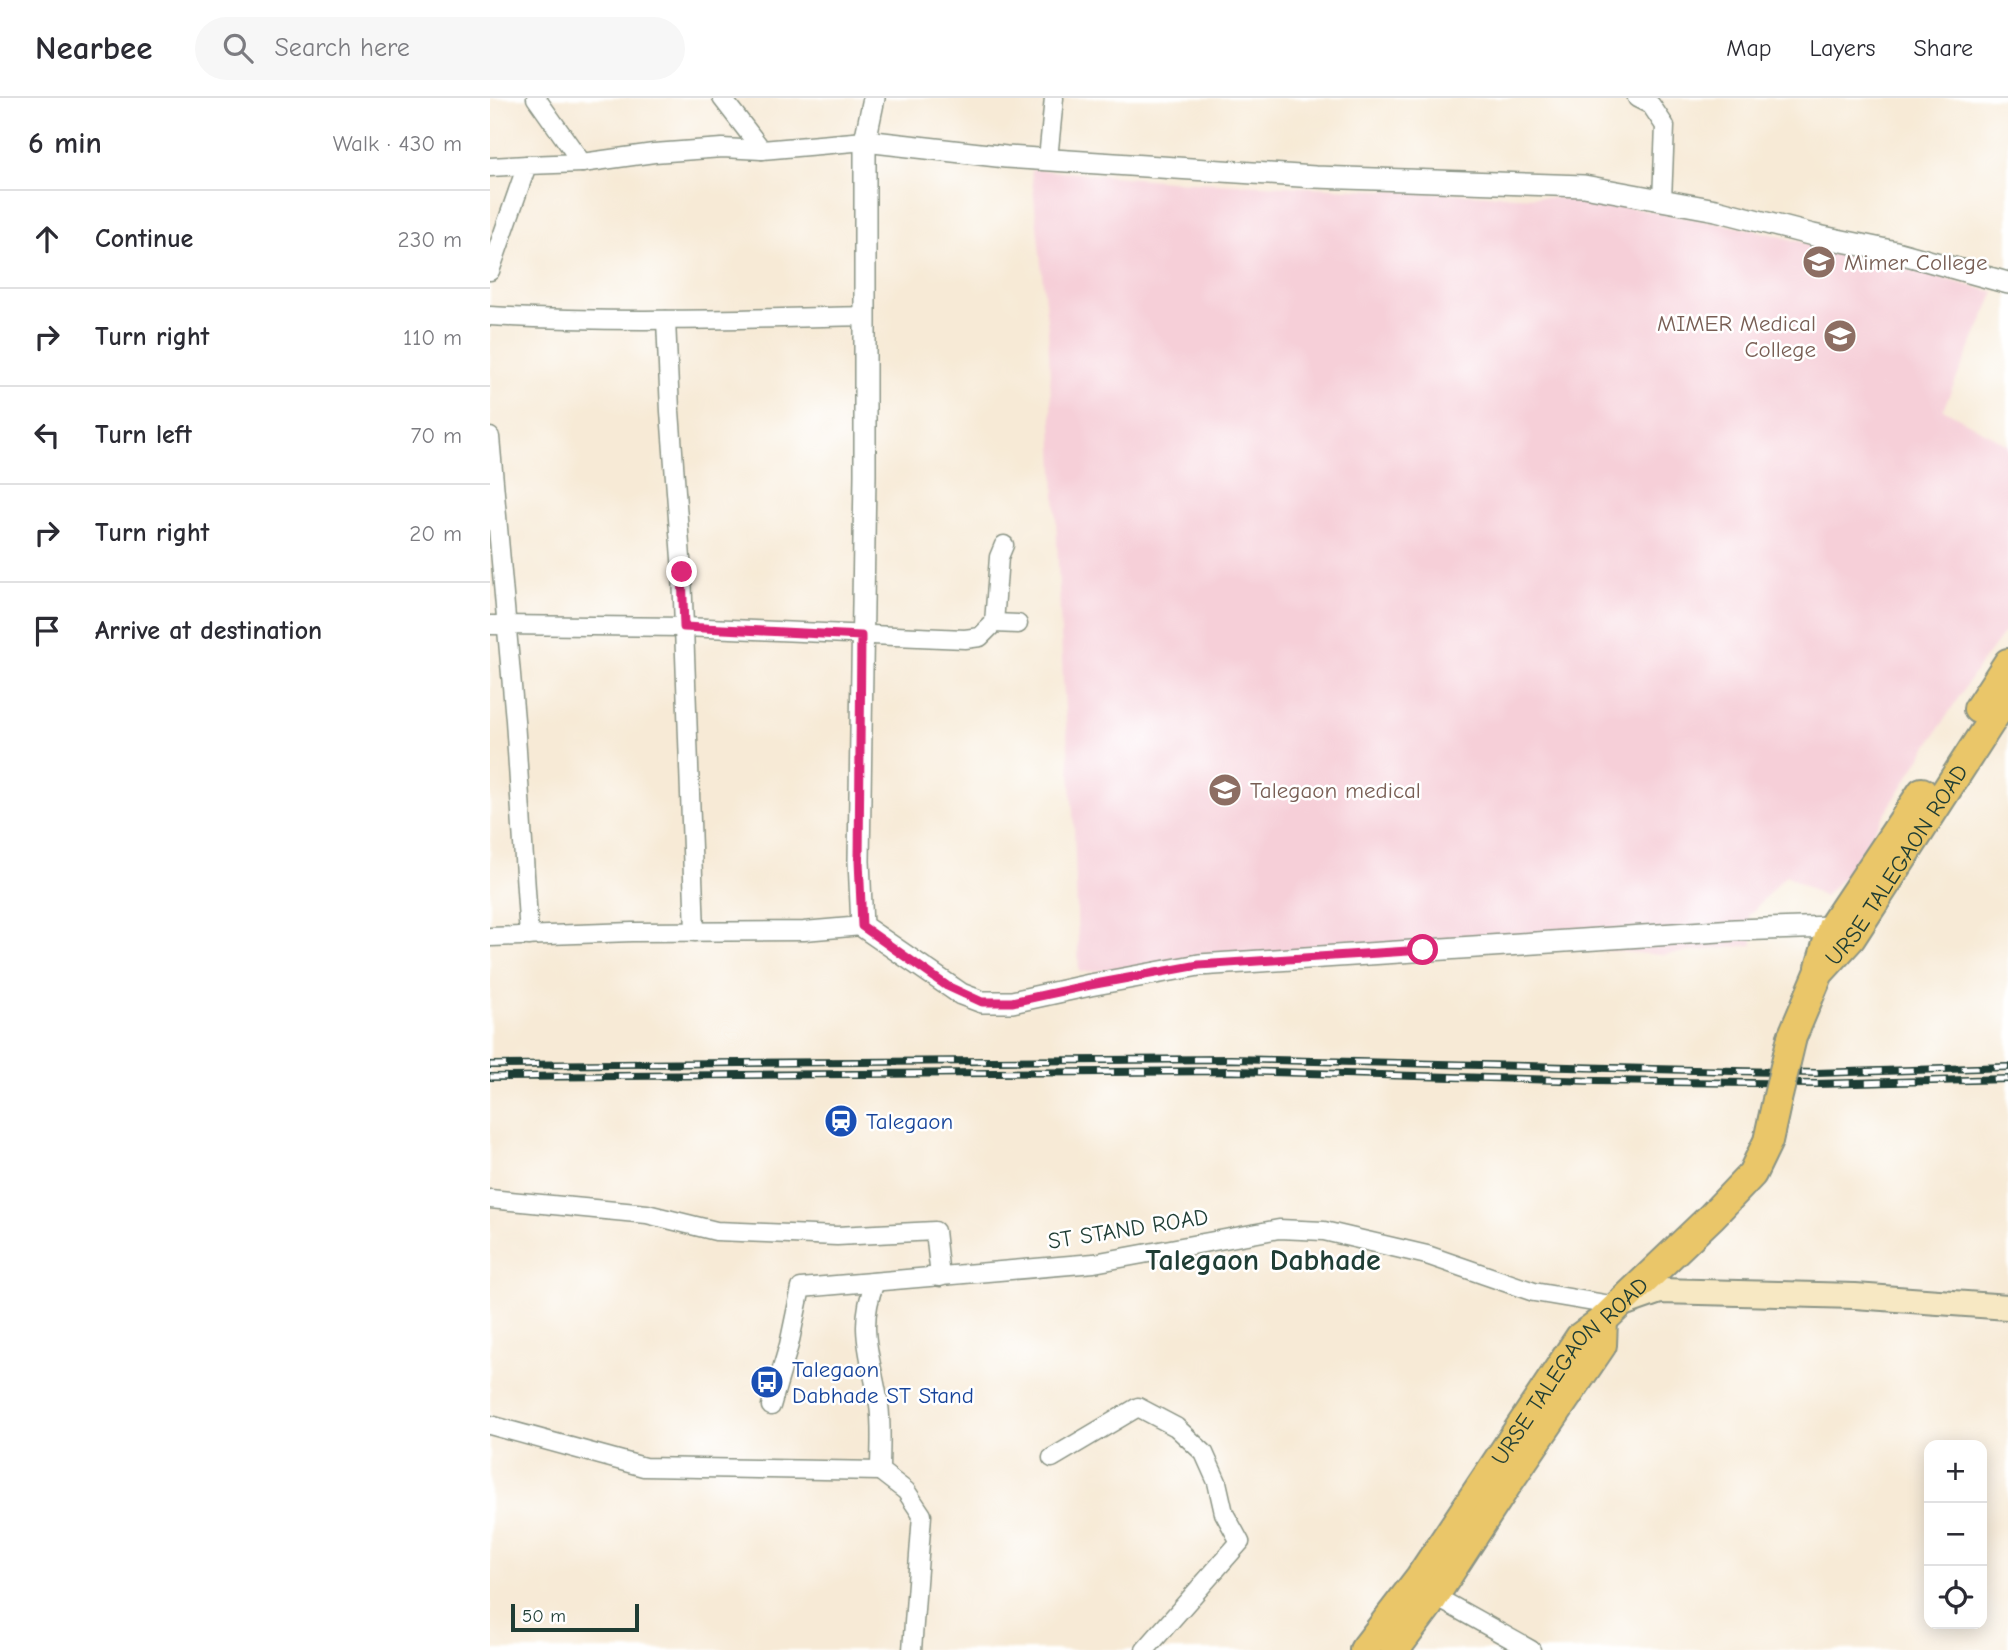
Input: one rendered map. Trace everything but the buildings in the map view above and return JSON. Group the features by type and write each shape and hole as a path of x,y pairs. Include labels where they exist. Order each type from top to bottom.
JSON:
{"highway":[{"name":"URSE TALEGAON ROAD","path":"1364,1650 1424,1590 1580,1336 1607,1324 1752,1174 1768,1141 1791,1037 1819,973 1832,927 2008,663"},
{"name":"URSE TALEGAON ROAD","path":"1819,973 1851,938 2008,695"},
{"path":"1395,1650 1424,1590"}],"main road":[{"path":"1607,1324 1660,1291 1854,1296 2008,1307"}],"street":[{"path":"536,98 582,163"},
{"path":"722,98 762,149"},
{"path":"862,926 859,861 866,316 865,141 874,98"},
{"path":"1048,159 1054,98"},
{"path":"1637,98 1651,105 1665,126 1662,200"},
{"path":"490,167 582,163 722,148 762,149 865,141 1048,159 1315,177 1584,187 1716,210 1896,252 2008,283"},
{"path":"490,271 527,165"},
{"path":"490,316 666,320 866,316"},
{"path":"666,320 682,572 695,932"},
{"path":"490,437 498,624 529,936"},
{"path":"498,624 684,627 965,639 980,637 994,624 999,558 1004,545"},
{"path":"994,624 1018,624"},
{"path":"490,937 804,931 862,926 947,986 982,1002 1012,1002 1199,965 1735,930 1832,927"},
{"path":"490,1199 647,1214 716,1231 837,1236 935,1231 940,1277"},
{"name":"ST STAND ROAD","path":"771,1406 789,1345 801,1288 1094,1263 1279,1229 1324,1231 1427,1255 1534,1292 1607,1324"},
{"path":"875,1282 868,1300 864,1327 879,1408 880,1471"},
{"path":"1052,1458 1138,1406 1176,1427 1204,1454 1217,1482 1224,1513 1240,1542 1145,1650"},
{"path":"490,1425 644,1467 880,1471 906,1490 922,1515 912,1650"},
{"path":"1424,1590 1531,1650"}],"shaded area":[{"path":"1031,169 1171,181 1583,199 1755,230 1995,292 1943,409 2008,445 2008,627 1974,673 1848,872 1824,897 1786,875 1749,915 1753,945 1662,955 1553,946 1218,961 1079,972 1048,330"}],"railway":[{"path":"490,1065 1231,1059 1816,1073 2008,1067"},
{"path":"490,1077 1232,1071 1816,1084 2008,1079"}],"place":[{"name":"Mimer College","path":"1819,262"},
{"name":"MIMER Medical College","path":"1840,336"},
{"name":"Talegaon medical","path":"1225,790"},
{"name":"Talegaon","path":"841,1121"},
{"name":"Talegaon Dabhade ST Stand","path":"767,1382"}],"district":[{"name":"Talegaon Dabhade","path":"1263,1260"}],"route":[{"path":"682,572 684,627 861,636 859,861 862,926 961,994 982,1002 1012,1002 1199,965 1423,950"}]}
